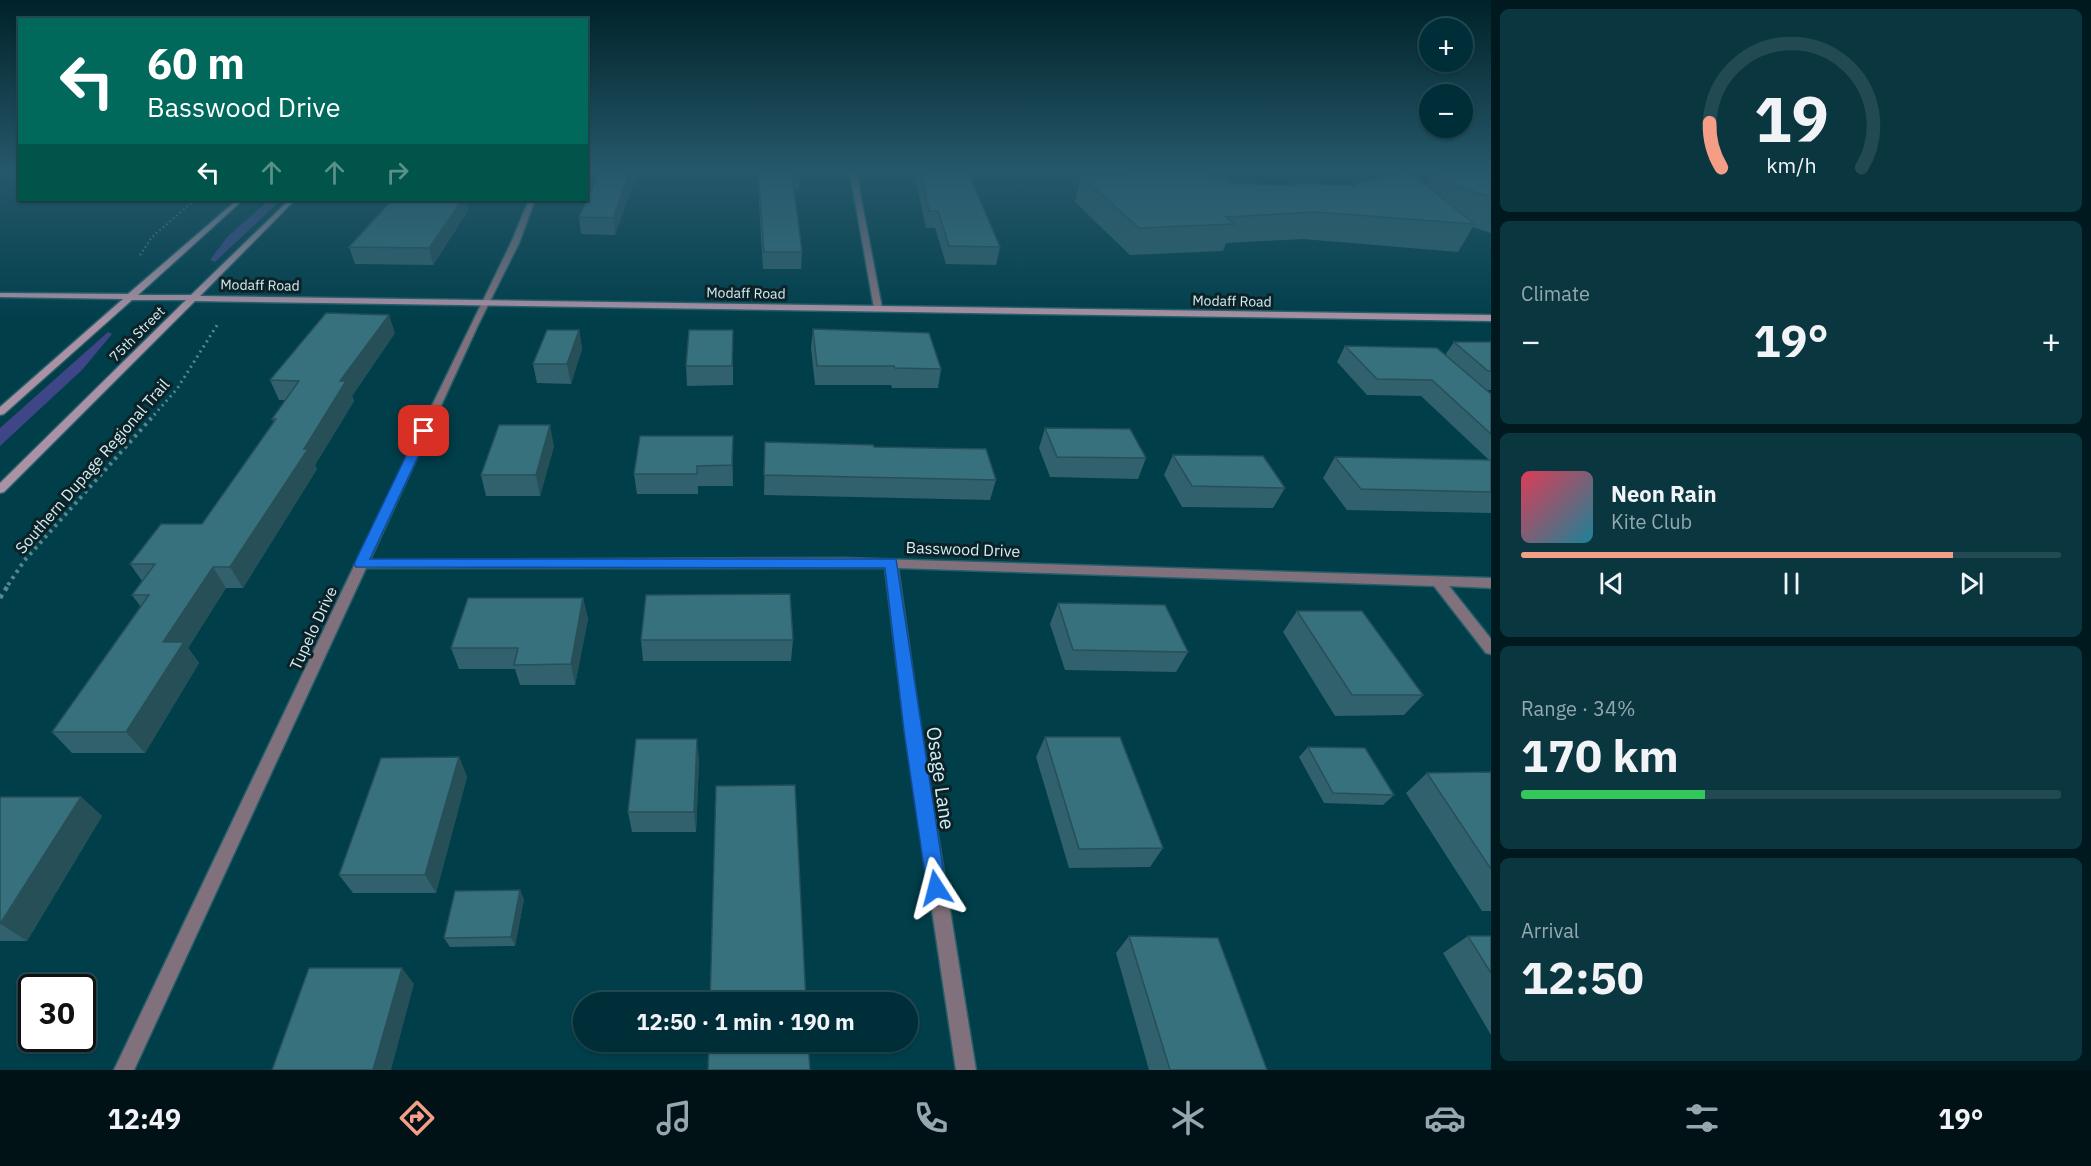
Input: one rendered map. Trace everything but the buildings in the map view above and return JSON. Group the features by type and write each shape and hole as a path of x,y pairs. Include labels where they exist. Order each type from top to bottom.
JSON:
{"street":[{"name":"75th Street","path":"0,412 215,222"},
{"name":"75th Street","path":"0,489 270,222"},
{"name":"Tupelo Drive","path":"124,1070 523,222"},
{"path":"862,222 878,308"},
{"name":"Modaff Road","path":"0,295 1491,318"},
{"name":"Basswood Drive","path":"361,564 891,563 1491,583"},
{"name":"Osage Lane","path":"891,563 913,731 966,1070"},
{"path":"1438,582 1491,649"}],"path":[{"path":"139,257 152,237 170,222"},
{"name":"Southern Dupage Regional Trail","path":"0,598 24,561 177,389 220,319"}],"shaded area":[{"path":"244,222 258,222 215,262 210,260 228,236"},
{"path":"108,332 112,334 82,370 0,446 0,428"}],"route":[{"path":"424,431 361,564 891,563 936,888"}]}
